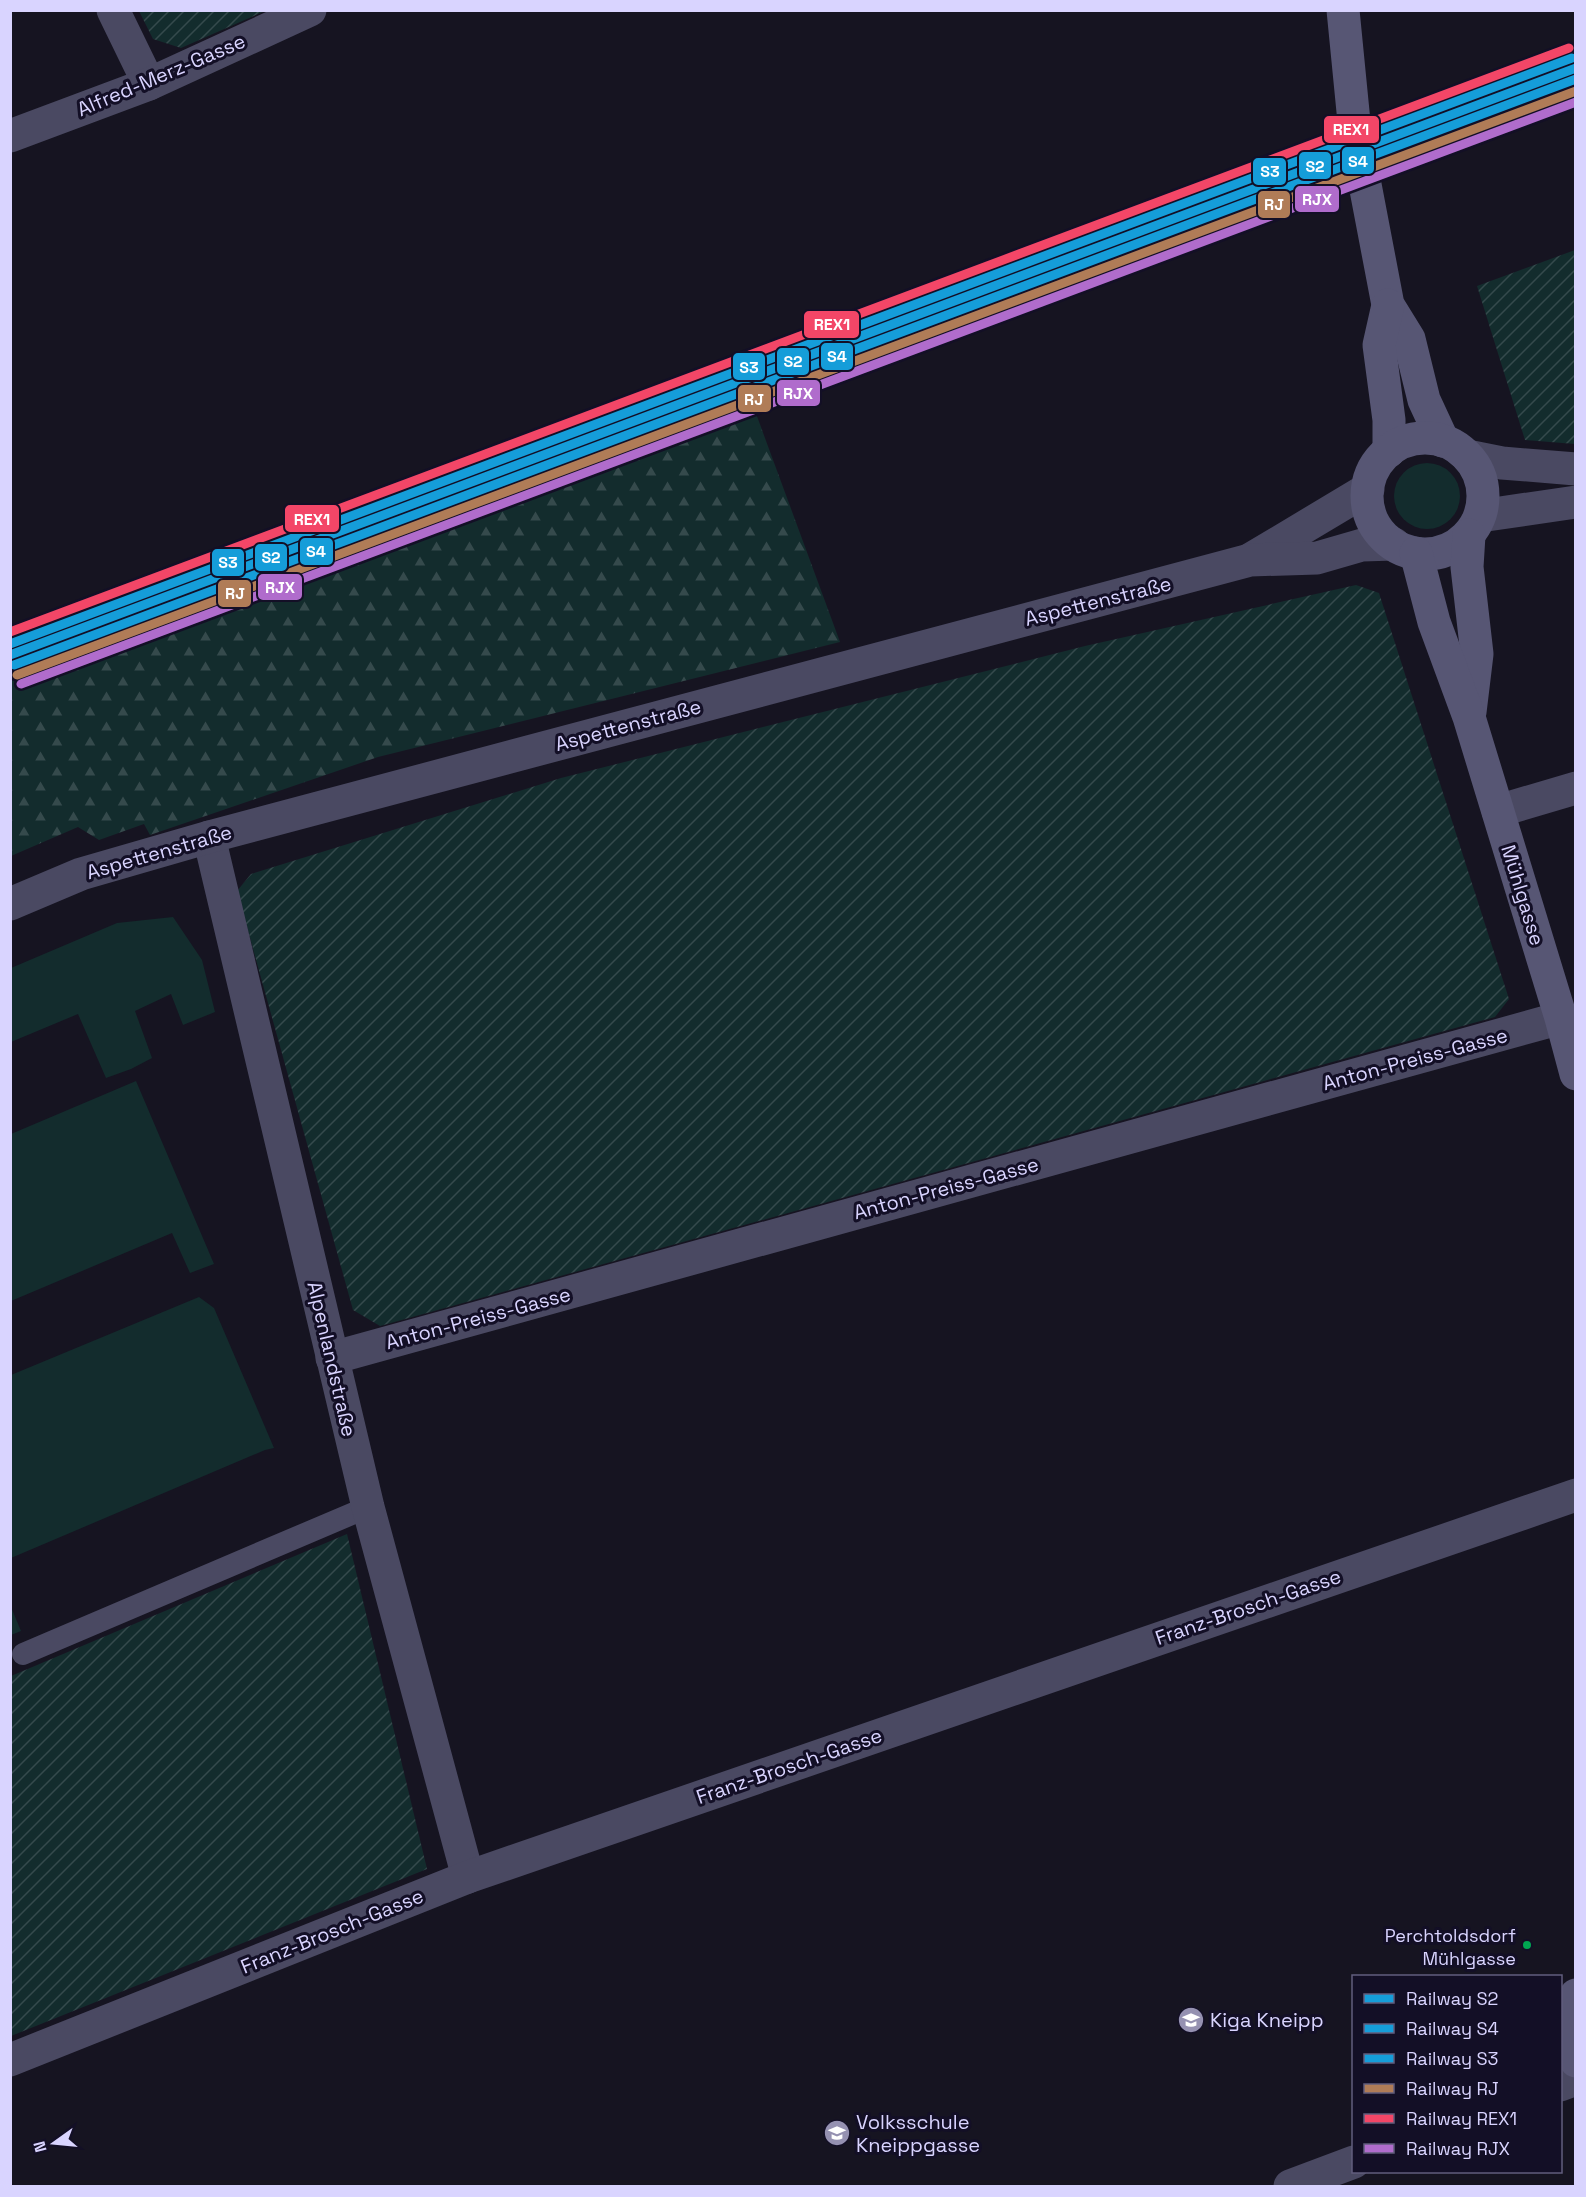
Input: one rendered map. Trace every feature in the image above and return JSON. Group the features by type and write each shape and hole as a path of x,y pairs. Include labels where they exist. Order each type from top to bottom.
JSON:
{"street":[{"path":"113,10 149,84"},
{"name":"Alfred-Merz-Gasse","path":"10,136 149,84 310,10"},
{"name":"Mühlgasse","path":"1343,10 1355,132 1388,305 1409,339 1424,400 1455,448 1480,478 1483,504 1474,525 1467,567 1477,654 1469,717"},
{"name":"Mühlgasse","path":"1388,305 1379,345 1389,420 1389,451"},
{"path":"1368,489 1372,474 1389,451 1414,439 1429,438 1502,464 1575,469"},
{"name":"Mühlgasse","path":"1368,489 1368,501 1376,526 1405,549 1469,717 1561,1018 1575,1074"},
{"name":"Aspettenstraße","path":"1250,560 1368,489"},
{"path":"1405,549 1439,552 1460,543 1474,525 1575,502"},
{"name":"Aspettenstraße","path":"10,904 81,874 209,837 1250,560 1317,558 1362,545 1405,549"},
{"path":"1498,811 1575,788"},
{"name":"Alpenlandstraße","path":"209,837 368,1507 468,1877"},
{"name":"Anton-Preiss-Gasse","path":"332,1358 1561,1018"},
{"name":"Franz-Brosch-Gasse","path":"10,2060 468,1877 1575,1495"},
{"path":"1575,1995 1575,2061"},
{"path":"1290,2187 1352,2163"}],"lane":[{"path":"23,1654 368,1507"}],"green space":[{"path":"139,11 265,11 181,48 153,39"},
{"path":"1575,250 1575,444 1525,440 1477,286"},
{"path":"751,400 840,642 378,757 150,835 144,824 99,840 78,827 11,856 11,681"},
{"path":"1427,463 1440,466 1450,473 1457,483 1460,496 1457,509 1450,519 1440,526 1427,529 1414,526 1404,519 1397,509 1394,496 1397,483 1404,473 1414,466"},
{"path":"1356,585 1379,593 1509,999 1495,1017 380,1326 353,1310 237,891 251,874 561,778 1085,646"},
{"path":"173,917 202,960 215,1012 183,1025 171,994 135,1011 152,1058 106,1078 78,1014 11,1042 11,968 117,923"},
{"path":"136,1081 214,1264 190,1273 172,1233 11,1301 11,1134"},
{"path":"199,1297 214,1308 274,1448 11,1558 11,1375"},
{"path":"347,1534 427,1869 11,2036 11,1676"},
{"path":"11,1607 21,1631 10,1635"}],"rail line":[{"name":"REX1","path":"10,632 1569,48"},
{"name":"S3","path":"10,644 1572,58"},
{"name":"S2","path":"10,655 1576,68"},
{"name":"S4","path":"14,665 1576,79"},
{"name":"RJ","path":"17,675 1576,91"},
{"name":"RJX","path":"21,684 1576,102"}],"place":[{"name":"Perchtoldsdorf Mühlgasse","path":"1527,1945"},
{"name":"Kiga Kneipp","path":"1191,2020"},
{"name":"Volksschule Kneippgasse","path":"837,2133"}]}
